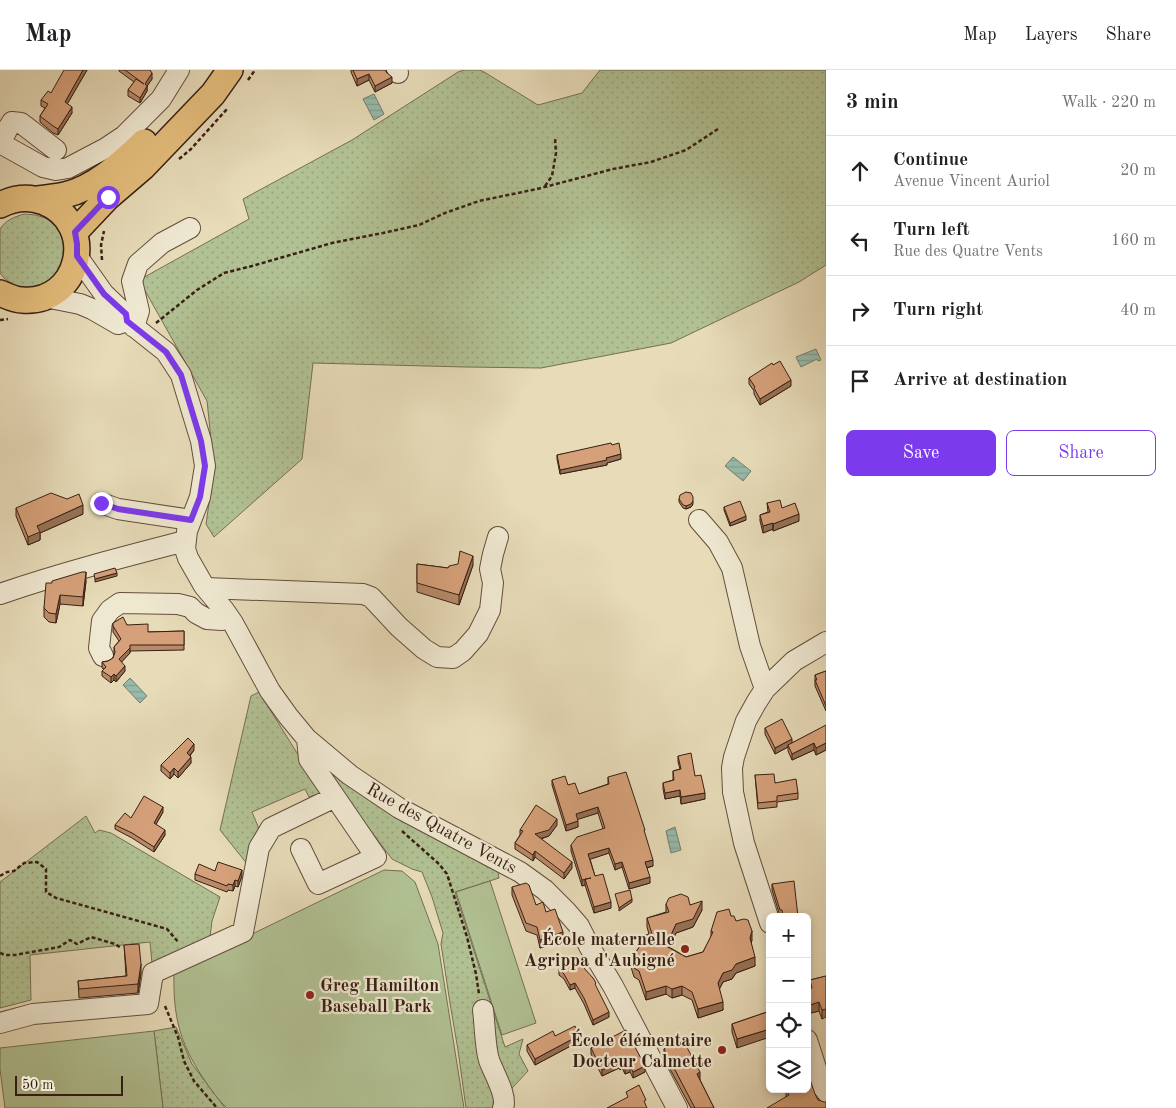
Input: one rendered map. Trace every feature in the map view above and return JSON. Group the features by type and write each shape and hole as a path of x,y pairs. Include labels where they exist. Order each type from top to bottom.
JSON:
{"main road":[{"path":"75,232 108,197 143,167 217,90 237,75"},
{"path":"3,200 64,196 92,184 130,156 194,93 217,90"},
{"path":"0,293 10,298 22,300 34,300 45,297 63,285 74,267 77,256 75,232 66,217 54,206 38,199"}],"street":[{"path":"56,150 21,123 12,122 0,143 43,167 56,170 68,168 124,136 161,99 179,70"},
{"path":"135,328 138,311 132,281 138,264 162,243 190,228"},
{"path":"0,594 44,579 185,541 200,497 205,466 201,441 181,375 166,352 135,328 126,314 104,294 77,256"},
{"path":"45,297 80,304 118,324 135,328"},
{"path":"101,503 118,509 191,520"},
{"path":"699,520 718,542 732,568 750,646 765,689"},
{"path":"206,588 363,594 371,597 399,627 424,649 437,657 453,658 463,651 478,634 490,610 493,583 490,569 498,537"},
{"name":"Rue des Quatre Vents","path":"185,541 185,550 188,558 206,588 229,617 270,691 307,739 350,775 398,808 520,872 545,890 566,911 579,926 677,1108"},
{"path":"103,656 99,648 102,622 110,610 120,603 178,604 190,607 207,619 222,620 229,617"},
{"path":"767,913 744,843 733,792 731,778 734,757 746,721 765,689 794,661 826,642"},
{"path":"301,849 318,884 376,857 343,806 309,759 307,739"},
{"path":"0,1023 33,1014 148,1004 153,973 243,932 258,848 271,828 335,797"},
{"path":"483,1010 489,1060 501,1090 503,1108"},
{"path":"810,1048 826,1099"}],"path":[{"path":"237,75 255,70"},
{"path":"176,162 224,114 217,90"},
{"path":"135,328 158,321 196,290 224,273 332,243 383,234 419,225 479,201 613,169 651,162 686,150 718,129"},
{"path":"544,187 552,176 556,153 555,138"},
{"path":"102,263 101,245 105,226"},
{"path":"401,830 439,864 447,874 467,937 483,1010"},
{"path":"0,876 14,871 24,863 37,862 46,869 46,892 56,898 167,929 191,956"},
{"path":"0,953 15,955 59,947 70,940 77,944 91,938 115,944 121,948"},
{"path":"163,1000 178,1037 184,1061 202,1091 217,1108"}],"shaded area":[{"path":"464,70 480,70 538,105 582,93 600,70 826,70 826,265 799,282 671,343 541,368 313,363 302,459 214,537 206,524 214,468 207,401 139,280 249,219 243,199 352,140"},
{"path":"374,94 384,114 374,120 363,99"},
{"path":"24,214 48,219 58,227 64,238 64,263 49,283 37,287 25,288 14,285 0,273 0,229 10,219"},
{"path":"816,349 821,360 818,361 817,359 801,367 796,357"},
{"path":"733,457 751,471 743,481 725,466"},
{"path":"130,678 147,696 140,703 123,685"},
{"path":"259,692 322,793 309,797 305,789 252,812 260,831 248,865 220,830 251,696"},
{"path":"325,770 334,772 498,871 499,878 455,892 505,1047 523,1039 519,1054 528,1071 498,1103 496,1108 466,1108 441,944 443,933 422,872 392,859"},
{"path":"86,816 95,833 99,830 111,833 220,897 212,921 210,937 152,963 150,942 30,955 31,1000 0,1008 0,882"},
{"path":"675,827 681,850 671,853 666,831"},
{"name":"Greg Hamilton Baseball Park","path":"384,870 402,871 415,882 438,944 464,1108 227,1108 217,1098 203,1078 183,1040 176,1015 174,972"},
{"path":"490,881 536,1023 502,1035 456,892"},
{"path":"176,1027 192,1064 225,1108 163,1108 154,1031"},
{"path":"154,1031 163,1108 5,1108 0,1069 0,1048"}],"building":[{"path":"64,70 83,70 65,102 72,107 58,129 40,116 48,104 41,100 48,91 51,93"},
{"path":"125,70 150,70 152,73 145,84 147,86 140,98 128,90 136,79 144,84"},
{"path":"353,70 386,70 392,77 375,86 369,74 357,79"},
{"path":"780,361 791,380 760,399 749,378 772,363 773,365"},
{"path":"611,443 612,445 619,443 621,454 606,458 607,460 560,470 557,455"},
{"path":"686,492 691,493 693,501 686,506 679,499 680,495"},
{"path":"51,493 67,499 79,494 83,505 37,526 40,532 28,537 16,508"},
{"path":"780,500 782,508 795,503 799,514 763,526 760,515 770,512 767,503"},
{"path":"740,501 746,516 730,523 724,507"},
{"path":"460,551 473,556 459,595 417,583 417,564 448,568 458,564"},
{"path":"115,568 117,573 95,579 94,574"},
{"path":"86,572 83,597 60,595 56,614 49,613 44,608 46,583 52,583 52,581"},
{"path":"123,617 127,625 148,624 148,632 184,631 184,645 130,645 130,648 119,659 125,666 116,676 114,674 111,677 102,671 106,667 102,662 113,658 114,647 121,639 113,623"},
{"path":"826,671 826,706 815,680 817,680 815,675"},
{"path":"782,719 792,739 775,748 765,728"},
{"path":"826,725 826,743 816,748 814,743 792,754 788,745"},
{"path":"188,738 194,744 187,753 191,757 178,772 174,768 170,773 161,765"},
{"path":"691,753 695,776 701,775 705,793 681,797 680,790 665,793 663,783 674,780 673,771 681,769 678,756"},
{"path":"626,772 653,860 645,862 650,877 629,883 622,862 615,864 609,848 588,854 595,876 603,874 611,902 594,907 585,879 582,880 571,845 577,837 605,828 598,807 576,814 578,821 566,825 552,780 565,776 568,785 575,783 579,794 609,784 608,777"},
{"path":"774,774 775,783 796,779 798,793 777,796 777,801 758,803 755,775"},
{"path":"144,796 163,807 154,823 165,830 154,847 115,825 125,813 131,818"},
{"path":"536,805 557,819 549,830 535,834 572,862 564,873 535,851 533,855 515,843 523,831 520,830"},
{"path":"218,862 242,870 238,881 235,880 233,885 228,884 227,886 195,874 199,864 215,871"},
{"path":"794,881 798,913 782,913 772,884"},
{"path":"526,883 529,885 536,905 543,902 546,912 555,909 563,932 540,940 537,927 526,923 512,887"},
{"path":"630,890 632,899 619,908 615,894"},
{"path":"681,894 688,897 690,905 702,901 693,919 676,924 666,946 686,957 703,952 713,932 711,931 717,912 729,909 731,916 734,916 736,921 748,920 752,931 750,938 755,957 736,964 732,970 723,973 718,983 723,1002 698,1009 692,992 682,986 672,989 666,986 646,992 639,971 634,968 630,955 636,952 642,943 640,937 652,934 647,918 669,912 666,904 669,898"},
{"path":"139,944 141,964 138,984 79,989 78,981 127,976 124,945"},
{"path":"573,956 593,978 609,1012 593,1020 584,998 575,983 570,985 559,969"},
{"path":"826,976 826,1009 822,1010 819,1002 811,1005 811,980"},
{"path":"766,1012 766,1030 737,1039 732,1024"},
{"path":"575,1026 580,1035 535,1059 527,1045 553,1031 555,1036"},
{"path":"626,1030 645,1066 633,1072 630,1066 625,1068 622,1062 619,1062 602,1070 591,1048"},
{"path":"682,1038 700,1072 697,1074 714,1108 695,1108 664,1049"},
{"path":"811,1082 818,1100 826,1102 826,1108 767,1108 789,1095 788,1093 811,1093"},
{"path":"639,1085 646,1100 644,1101 647,1108 607,1108 628,1097 626,1092"}],"place":[{"name":"École maternelle Agrippa d'Aubigné","path":"685,949"},
{"name":"Greg Hamilton Baseball Park","path":"310,995"},
{"name":"École élémentaire Docteur Calmette","path":"722,1050"}],"route":[{"path":"101,503 118,509 191,520 200,497 205,466 201,441 181,375 166,352 127,321 126,314 104,294 77,256 75,232 108,197"}]}
